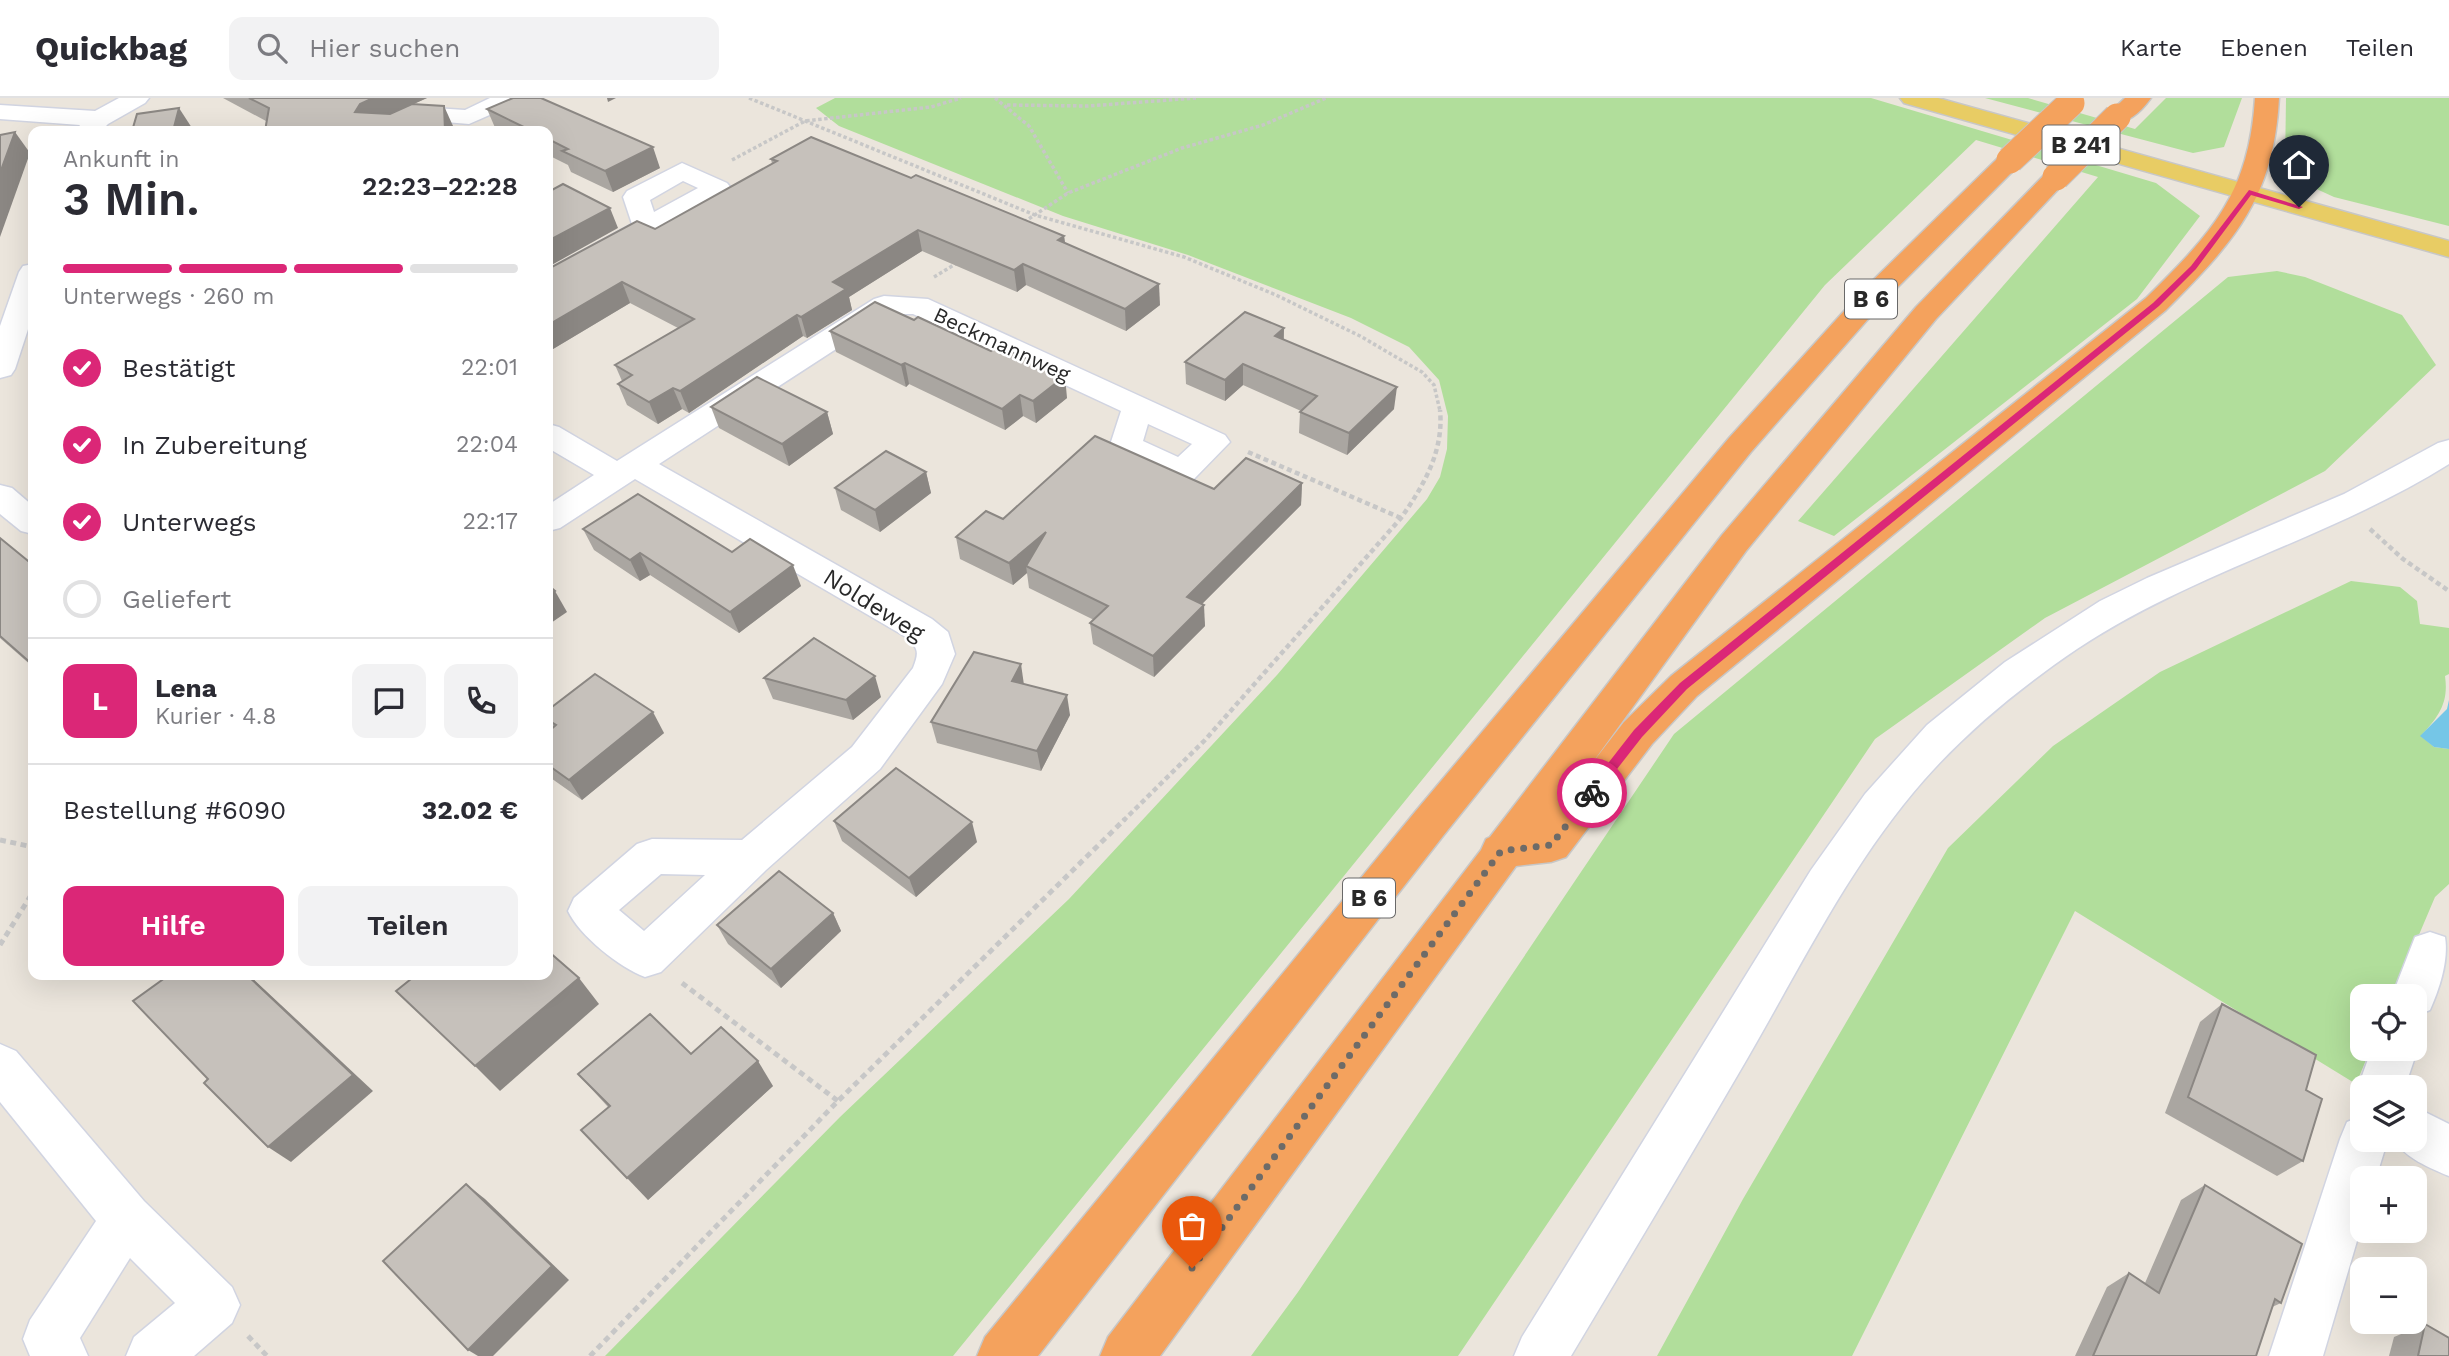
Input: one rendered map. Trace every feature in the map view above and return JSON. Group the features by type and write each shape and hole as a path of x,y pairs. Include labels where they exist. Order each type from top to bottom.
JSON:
{"highway":[{"name":"B 6","path":"1127,1356 1501,851 1734,543 1926,313 2056,177 2139,98"},
{"path":"1501,851 1551,845 1638,733 1684,686 2156,304 2193,268 2236,214 2249,192 2267,122 2267,98"},
{"name":"B 6","path":"1004,1356 1429,824 1740,444 1874,295 2010,160 2074,101"}],"main road":[{"name":"B 241","path":"1912,98 2449,249"}],"street":[{"path":"0,112 94,125 137,98"},
{"path":"454,98 410,118 469,117 509,98"},
{"path":"553,278 718,188 697,178"},
{"path":"0,369 16,330 28,289"},
{"name":"Beckmannweg","path":"553,517 884,305 918,305 1214,442"},
{"path":"1138,406 1126,444 1182,472 1214,442"},
{"path":"553,436 625,469"},
{"path":"1541,1356 1814,901 1880,807 1940,737 2009,678 2071,635 2139,597 2352,502 2429,464 2449,450"},
{"name":"Noldeweg","path":"625,469 919,628 935,642 937,654 929,674 866,758 751,858 645,958"},
{"path":"0,496 28,519"},
{"path":"645,958 589,911 652,856 751,858"},
{"path":"2418,984 2430,951"},
{"path":"0,1066 126,1219 214,1305 153,1356"},
{"path":"2427,1138 2449,1152"},
{"path":"2296,1356 2360,1152"},
{"path":"61,1356 49,1339 126,1219"}],"path":[{"path":"590,1356 838,1101 1205,740 1401,518 1421,491 1433,465 1439,442 1440,421 1433,383 1421,369 1394,352 1228,274 1184,257 1082,232 1035,215 749,98"},
{"path":"697,178 805,121 931,107 961,98"},
{"path":"995,98 1007,105 1029,126 1068,193"},
{"path":"1007,105 1088,106 1196,98"},
{"path":"1024,222 1068,193 1182,148 1263,125 1326,98"},
{"path":"901,305 913,290 957,263"},
{"path":"1214,442 1257,454 1401,518"},
{"path":"2352,502 2365,524 2379,540 2449,591"},
{"path":"0,840 28,846"},
{"path":"0,945 28,900"},
{"path":"645,958 674,976 838,1101"}],"green space":[{"path":"835,98 1871,98 2156,183 2200,216 2137,299 1834,536 1798,521 2098,177 1976,140 1825,285 953,1356 605,1356 840,1117 1069,899 1277,675 1427,499 1440,477 1447,449 1448,416 1439,380 1409,347 1351,318 1188,255 1063,216 839,126 816,108"},
{"path":"1985,98 2028,98 2135,129 2166,98 2242,98 2224,147 2193,153"},
{"path":"2286,98 2449,98 2449,226 2334,197 2299,181 2285,166"},
{"path":"2277,271 2305,277 2402,315 2436,365 2325,471 2045,618 1875,739 1458,1356 1251,1356 1298,1292 1674,734 2228,277"},
{"path":"2351,581 2400,587 2417,601 2420,624 2449,628 2449,674 2445,676 2444,702 2421,736 2434,747 2449,749 2449,884 2435,897 2398,984 2350,984 2350,1061 2366,1061 2360,1075 2350,1075 2350,1080 2075,911 1852,1356 1657,1356 1743,1199 1948,848 2053,746 2160,672"}],"water":[{"path":"2449,700 2449,749 2434,747 2420,736 2447,709"}],"building":[{"path":"249,98 373,98 360,104 355,112 390,114 412,104 444,106 445,126 266,126 269,108"},
{"path":"513,98 541,98 653,147 605,171 562,151 568,149 553,142 553,126 522,126 487,109"},
{"path":"179,108 174,126 133,126 137,114"},
{"path":"15,132 0,173 0,135"},
{"path":"811,137 911,178 916,175 1064,236 1058,240 1159,284 1125,309 1023,264 1014,270 918,230 833,282 846,289 801,317 797,315 680,391 673,388 649,402 618,384 632,375 615,365 694,319 622,282 553,322 553,266 637,221 655,229 777,161 771,159"},
{"path":"563,184 610,208 553,238 553,189"},
{"path":"875,302 914,320 918,317 991,351 998,346 1065,376 1033,401 1020,395 1002,409 830,331"},
{"path":"1245,312 1284,328 1275,336 1397,387 1349,433 1300,412 1317,396 1243,364 1225,380 1185,362"},
{"path":"757,377 827,412 782,444 711,407"},
{"path":"1095,436 1214,489 1246,458 1302,483 1187,597 1204,605 1153,656 1090,623 1108,606 1026,566 1046,532 1009,563 956,537 986,511 1003,519"},
{"path":"886,451 926,472 875,510 835,488"},
{"path":"638,494 732,552 750,539 793,565 730,612 640,553 630,560 583,529"},
{"path":"0,538 28,561 28,661 0,636"},
{"path":"814,638 875,676 846,700 764,678"},
{"path":"974,652 1021,664 1012,681 1067,695 1037,751 931,722"},
{"path":"595,674 653,712 569,780 553,769 553,728 556,725 553,723 553,706"},
{"path":"896,768 972,822 909,878 834,821"},
{"path":"779,871 833,913 771,969 717,925"},
{"path":"553,955 579,978 475,1066 396,991 410,980 553,980"},
{"path":"162,980 252,980 353,1075 268,1147 204,1083 208,1079 133,1001"},
{"path":"2222,1004 2316,1055 2306,1090 2322,1099 2303,1161 2188,1097"},
{"path":"650,1014 691,1054 721,1027 758,1061 627,1178 581,1130 610,1106 578,1074"},
{"path":"466,1184 552,1266 468,1350 383,1261"},
{"path":"2205,1185 2302,1244 2281,1303 2275,1299 2256,1356 2093,1356 2129,1273 2159,1293"},
{"path":"2427,1325 2449,1338 2449,1356 2418,1356 2423,1334 2427,1334"}],"way so far":[{"path":"1192,1268 1501,851 1551,845 1592,793"}],"route":[{"path":"1592,793 1638,733 1684,686 2156,304 2193,268 2236,214 2249,192 2299,207"}]}
